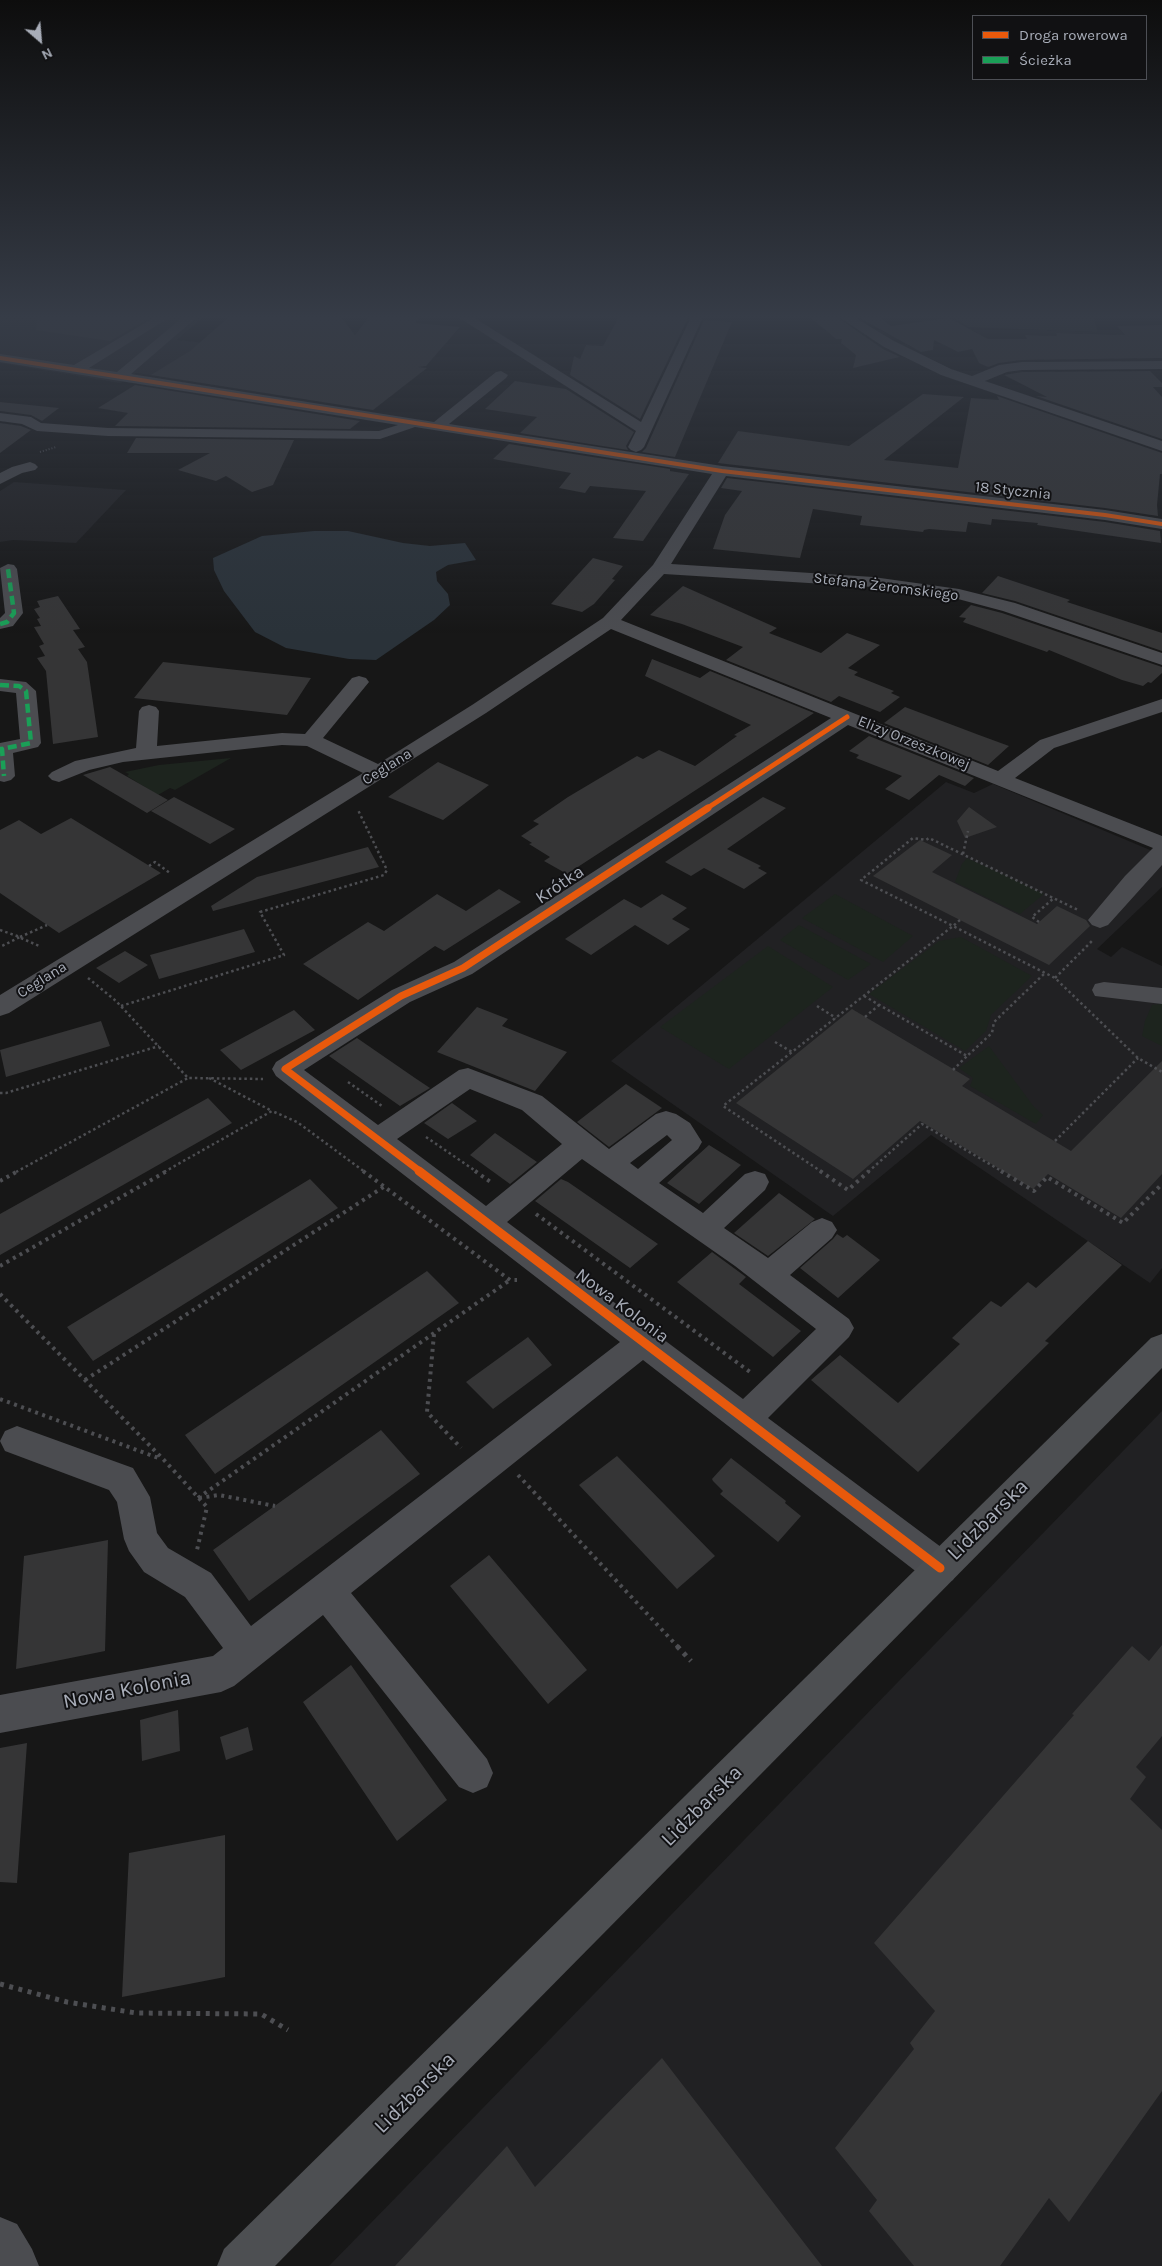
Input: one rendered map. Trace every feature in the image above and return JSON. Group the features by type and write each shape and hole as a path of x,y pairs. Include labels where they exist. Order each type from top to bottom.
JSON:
{"main road":[{"name":"Lidzbarska","path":"241,2266 1162,1347"}],"street":[{"path":"30,423 37,427 108,432 380,435 420,423"},
{"name":"18 Stycznia","path":"420,423 722,471 1105,515 1162,524"},
{"path":"438,426 442,423"},
{"path":"632,423 644,430"},
{"path":"630,457 647,423"},
{"path":"1093,423 1162,446"},
{"path":"0,479 17,470 30,467"},
{"name":"Ceglana","path":"0,1007 479,709 609,622 660,568 722,471"},
{"name":"Stefana Żeromskiego","path":"660,568 694,572 873,582 958,594 1009,608 1162,660"},
{"path":"0,624 7,622 14,613 8,569"},
{"name":"Elizy Orzeszkowej","path":"609,622 1162,844"},
{"path":"311,740 359,682"},
{"path":"0,685 20,686 26,691 31,743 1,749 4,776"},
{"path":"1001,778 1047,744 1162,705"},
{"path":"146,753 149,711"},
{"name":"Krótka","path":"297,1062 401,996 463,968 847,716"},
{"path":"59,776 82,765 146,753 250,741 311,740 379,772"},
{"path":"1100,920 1133,881 1162,852"},
{"path":"1104,990 1162,996"},
{"name":"Nowa Kolonia","path":"297,1062 377,1139 940,1568"},
{"path":"377,1139 468,1077 532,1103 581,1144 769,1275 838,1328 745,1418"},
{"path":"610,1164 666,1121 680,1130 688,1142 639,1184"},
{"path":"486,1222 581,1144"},
{"path":"704,1229 755,1182"},
{"path":"769,1275 822,1230"},
{"name":"Nowa Kolonia","path":"0,1714 221,1673 644,1341"},
{"path":"18,1441 121,1479 133,1496 141,1540 156,1560 198,1585 248,1652"},
{"path":"326,1591 473,1773"},
{"path":"0,2241 14,2266"}],"path":[{"path":"121,1006 284,955 260,912 384,875 387,870 355,804"},
{"path":"963,854 968,831"},
{"path":"1055,978 1109,924 929,838 926,840 913,838 861,880 1055,978 1138,1058 1162,1072"},
{"path":"149,866 155,862 174,876"},
{"path":"1039,922 1032,917 1054,898"},
{"path":"960,920 722,1106 848,1190 922,1124 1034,1191 1046,1177 1124,1223 1162,1184"},
{"path":"0,947 47,925"},
{"path":"0,930 39,946"},
{"path":"953,1070 992,1032 994,1022 1045,973"},
{"path":"84,975 121,1006 188,1078"},
{"path":"864,996 967,1056"},
{"path":"865,1017 879,1005"},
{"path":"817,1006 836,1018"},
{"path":"775,1042 792,1052"},
{"path":"0,1093 6,1093 159,1046"},
{"path":"1055,1142 1138,1058"},
{"path":"0,1181 188,1078 267,1079 297,1062 403,1121 604,1262 775,1391"},
{"path":"209,1078 297,1122 510,1280"},
{"path":"0,1266 272,1111"},
{"path":"85,1380 385,1186"},
{"path":"198,1498 510,1280 558,1276"},
{"path":"0,1294 164,1460 207,1507 196,1558 198,1585"},
{"path":"434,1333 427,1412 490,1462 692,1661"},
{"path":"0,1399 164,1460"},
{"path":"198,1498 219,1496 275,1506"},
{"path":"0,1984 67,2002 136,2013 261,2014 288,2030"}],"shaded area":[{"path":"14,482 126,490 76,543 13,540 0,542 0,491"},
{"path":"314,531 348,531 403,543 430,546 465,543 476,560 448,565 436,572 437,581 448,594 450,605 434,620 376,660 349,659 286,648 255,632 224,591 214,570 213,558 262,536"},
{"path":"231,758 175,790 170,788 158,795 127,776 129,774 125,772 159,765"},
{"path":"946,782 974,793 993,784 1162,855 1162,887 1097,949 1111,957 1122,947 1162,966 1162,1268 1150,1283 931,1135 833,1216 611,1061"},
{"path":"967,858 1044,894 1020,914 955,882 962,864"},
{"path":"835,894 913,936 883,962 802,918"},
{"path":"799,925 871,964 848,980 780,940"},
{"path":"961,937 1032,976 991,1015 986,1031 965,1051 869,994 939,941"},
{"path":"768,946 833,987 729,1069 660,1027"},
{"path":"1162,1004 1162,1046 1142,1036 1145,1021 1152,1005"},
{"path":"989,1046 1034,1107 1043,1115 1036,1124 970,1086 973,1078 959,1068"},
{"path":"1162,1411 1162,2266 329,2266"}],"building":[{"path":"0,423 21,426 31,430 0,453"},
{"path":"118,423 358,423 350,429 115,426"},
{"path":"531,423 619,423 634,432 626,446 628,450 520,433"},
{"path":"657,423 689,423 675,457 642,452 646,448"},
{"path":"882,423 931,423 884,460 958,468 966,423 1074,423 1162,453 1162,474 1160,474 1157,505 1158,516 1105,508 718,463 738,431 849,446"},
{"path":"1114,423 1162,423 1162,439"},
{"path":"136,438 294,440 273,485 252,492 226,476 216,481 178,470 210,453 127,453"},
{"path":"509,444 670,469 670,471 689,474 643,541 613,538 646,491 590,486 585,493 559,488 571,473 493,459"},
{"path":"727,478 1105,522 1160,531 1161,543 1037,525 1038,523 992,519 991,525 968,522 966,532 929,529 923,532 860,525 862,516 813,509 800,558 713,549 725,515 742,491 721,488"},
{"path":"593,558 623,566 612,579 615,580 594,604 582,612 551,604"},
{"path":"998,576 1070,600 1067,602 1162,633 1162,651 1015,601 982,593"},
{"path":"683,586 777,628 769,633 821,653 847,633 880,645 848,668 858,672 854,675 894,691 891,693 900,697 880,712 839,696 831,702 726,660 743,647 682,624 650,615"},
{"path":"58,596 80,629 73,630 85,647 78,649 87,662 98,737 53,744 46,671 37,658 45,656 39,646 44,644 34,627 41,626 37,619 40,618 34,609 40,607 37,601"},
{"path":"971,605 1002,613 1162,667 1162,673 1151,683 1148,682 1143,686 1122,680 1049,650 1047,652 963,622 966,618 959,617"},
{"path":"652,659 700,678 710,671 814,713 567,874 544,861 550,857 529,844 532,843 521,836 539,824 533,821 568,797 637,756 643,759 659,750 695,766 737,736 734,735 751,725 645,676"},
{"path":"163,662 311,678 287,715 134,698"},
{"path":"905,707 1009,746 988,765 884,723"},
{"path":"869,736 974,778 965,786 939,775 909,800 885,789 902,776 856,758 859,755 849,751"},
{"path":"438,762 489,785 443,820 388,797"},
{"path":"110,767 168,800 147,813 83,775"},
{"path":"174,797 235,829 210,844 151,811"},
{"path":"763,797 786,808 727,849 761,866 758,868 767,873 744,889 704,868 691,876 665,862"},
{"path":"969,807 997,827 965,838 957,821"},
{"path":"71,818 161,873 59,933 0,893 0,830 19,820 41,834"},
{"path":"920,840 952,855 932,872 1037,924 1057,906 1086,920 1090,926 1049,965 873,876"},
{"path":"368,847 379,867 213,911 211,906 257,877"},
{"path":"499,889 521,902 444,951 435,946 358,1000 303,964 368,922 384,931 437,894 466,911"},
{"path":"662,894 687,908 672,919 690,929 668,945 635,925 591,955 565,939 624,899 641,908"},
{"path":"244,929 255,952 159,979 150,955"},
{"path":"125,951 148,965 119,983 96,968"},
{"path":"477,1007 508,1019 502,1026 567,1052 535,1091 437,1052"},
{"path":"852,1009 970,1079 962,1086 1071,1151 1162,1061 1162,1174 1121,1218 1048,1174 1033,1189 920,1121 853,1179 736,1103"},
{"path":"294,1010 315,1030 241,1070 220,1050"},
{"path":"101,1021 110,1046 6,1077 0,1050"},
{"path":"357,1038 430,1088 400,1106 329,1056"},
{"path":"626,1084 662,1108 609,1147 577,1122"},
{"path":"208,1098 232,1123 0,1255 0,1214"},
{"path":"452,1103 477,1121 448,1139 424,1123"},
{"path":"495,1133 537,1162 510,1184 470,1155"},
{"path":"709,1145 741,1165 699,1204 667,1183"},
{"path":"310,1179 338,1208 93,1361 67,1327"},
{"path":"561,1179 658,1244 630,1268 535,1201"},
{"path":"779,1193 815,1219 768,1256 734,1233"},
{"path":"837,1234 843,1238 847,1235 880,1260 838,1298 800,1268"},
{"path":"1088,1241 1122,1265 1045,1341 1049,1343 918,1472 811,1380 840,1355 898,1403 960,1344 952,1338 991,1301 1001,1307 1028,1282 1036,1288"},
{"path":"712,1252 746,1277 739,1284 801,1331 773,1357 677,1282"},
{"path":"427,1271 459,1303 215,1474 185,1435"},
{"path":"528,1337 552,1365 493,1409 466,1382"},
{"path":"381,1430 420,1474 249,1601 213,1550"},
{"path":"617,1456 715,1556 677,1589 579,1485"},
{"path":"731,1458 786,1501 785,1503 801,1516 778,1542 720,1494 723,1491 712,1479"},
{"path":"108,1540 105,1651 16,1669 24,1556"},
{"path":"489,1555 587,1670 548,1704 450,1586"},
{"path":"1162,1645 1162,1736 1136,1767 1146,1777 1130,1799 1162,1830 1162,2091 1069,2222 1049,2198 1000,2266 914,2266 869,2211 877,2200 835,2148 914,2049 910,2043 935,2011 874,1943 1132,1646 1149,1661"},
{"path":"351,1665 447,1800 397,1841 303,1702"},
{"path":"178,1710 180,1751 142,1761 140,1720"},
{"path":"248,1727 253,1750 226,1760 220,1737"},
{"path":"27,1743 17,1883 0,1882 0,1748"},
{"path":"225,1835 225,1977 122,1997 129,1853"},
{"path":"662,2058 822,2266 395,2266 507,2146 535,2187"}],"marked path":[{"path":"0,624 7,622 14,613 8,569"},
{"path":"0,685 19,686 26,691 31,743 2,749"},
{"path":"0,749 2,749 4,776"}],"cycle path":[{"path":"414,423 722,471 1105,515 1162,524"},
{"path":"847,717 463,968 401,996 285,1069 940,1568"}]}
